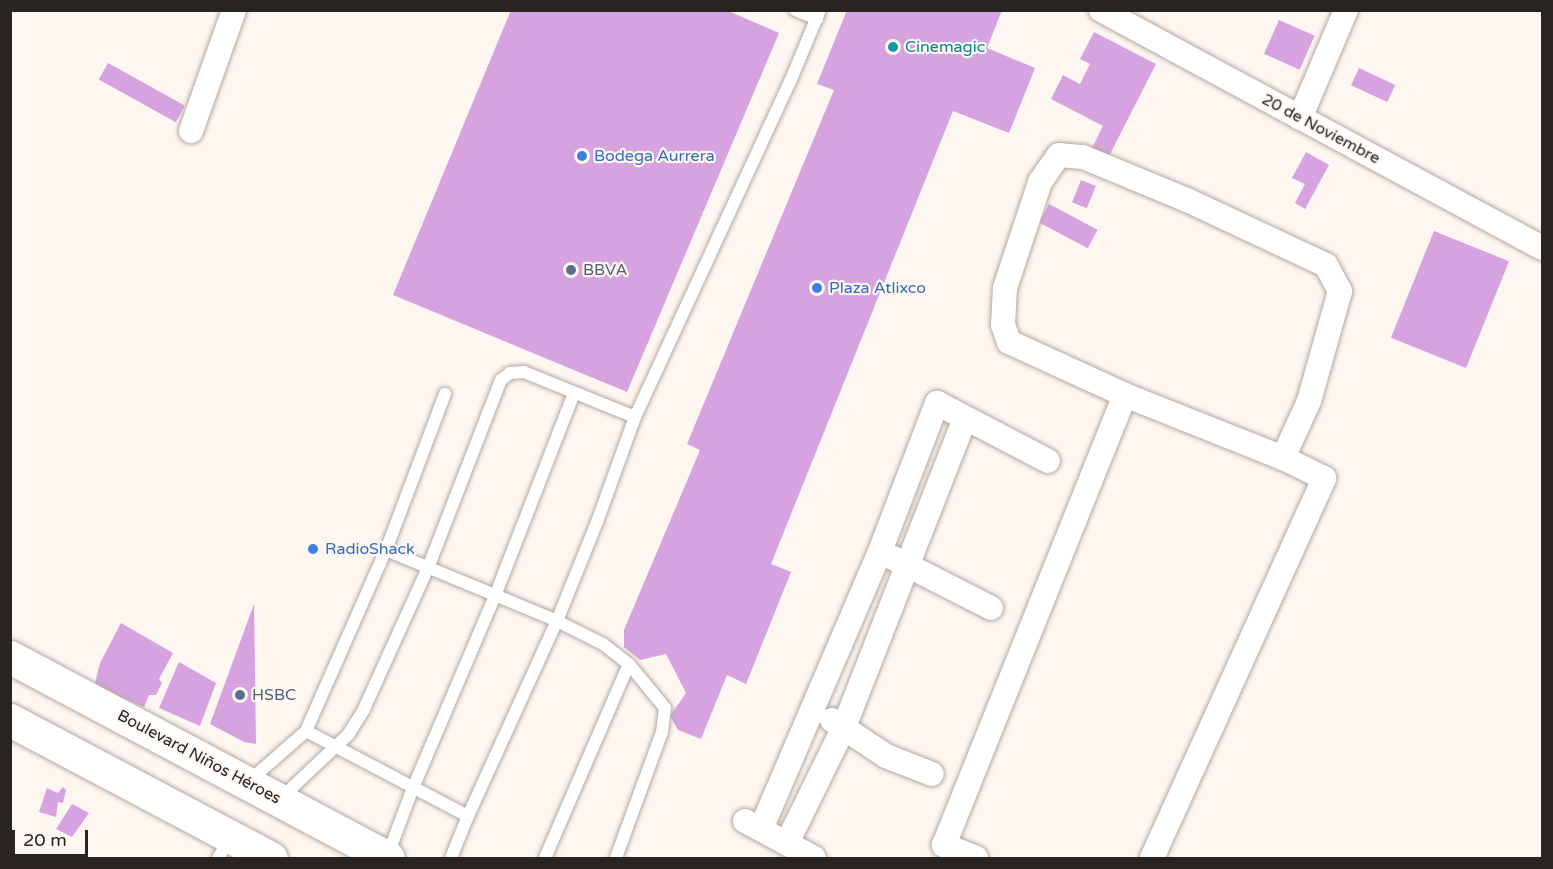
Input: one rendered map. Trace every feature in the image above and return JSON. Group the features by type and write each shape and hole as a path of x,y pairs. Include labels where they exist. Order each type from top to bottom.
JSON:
{"main road":[{"name":"Boulevard Niños Héroes","path":"10,657 387,858"},
{"path":"10,720 225,848 272,858"}],"street":[{"path":"191,131 234,10"},
{"name":"20 de Noviembre","path":"1101,10 1542,248"},
{"path":"1300,118 1346,10"},
{"path":"1152,858 1324,478 1283,458 1125,395 1009,342 1003,325 1005,288 1040,182 1059,155 1083,158 1187,200 1326,265 1340,291 1309,401 1283,458"},
{"path":"976,858 944,845 1125,395"},
{"path":"814,858 753,825 814,711 879,554 937,403 1048,461"},
{"path":"787,843 844,727 964,419"},
{"path":"879,554 906,563 991,608"},
{"path":"814,711 844,727 886,756 932,774"}],"lane":[{"path":"451,858 557,621 597,522 635,417 818,15 795,10"},
{"path":"279,800 348,735 364,709 428,568 501,380 510,373 524,372 635,417"},
{"path":"387,858 413,788 495,596 574,393"},
{"path":"248,782 306,731 386,550 445,394"},
{"path":"386,550 557,621 603,644 628,664 665,708 662,732 616,858"},
{"path":"545,858 628,664"},
{"path":"306,731 468,816"}],"building":[{"name":"Bodega Aurrera","path":"511,10 726,10 779,33 627,392 393,295"},
{"name":"Plaza Atlixco","path":"847,10 1002,10 987,48 1035,68 1009,133 953,111 771,564 791,572 746,684 727,675 701,739 678,730 670,716 686,693 666,654 640,660 624,647 624,630 700,450 687,444 834,90 817,84"},
{"path":"1279,20 1315,36 1300,70 1264,54"},
{"path":"1094,32 1156,64 1106,162 1089,154 1103,126 1051,99 1063,75 1080,84 1090,64 1080,59"},
{"path":"108,63 185,106 176,122 99,80"},
{"path":"1359,68 1395,85 1387,102 1351,85"},
{"path":"1306,152 1329,165 1305,209 1295,203 1305,184 1292,178"},
{"path":"1081,180 1096,186 1087,208 1072,202"},
{"path":"1049,204 1098,230 1088,248 1039,223"},
{"path":"1434,231 1509,261 1466,368 1391,338"},
{"path":"254,604 256,744 244,742 210,724"},
{"path":"121,623 173,653 159,679 162,683 156,695 149,695 144,707 94,687 100,663"},
{"path":"179,662 216,683 200,726 159,708"},
{"path":"63,787 66,790 63,803 58,802 56,817 39,812 47,788 58,793"},
{"path":"72,804 89,813 72,837 56,829"}],"place":[{"name":"Cinemagic","path":"893,47"},
{"name":"Bodega Aurrera","path":"582,156"},
{"name":"BBVA","path":"571,270"},
{"name":"Plaza Atlixco","path":"817,288"},
{"name":"RadioShack","path":"313,549"},
{"name":"HSBC","path":"240,695"}]}
